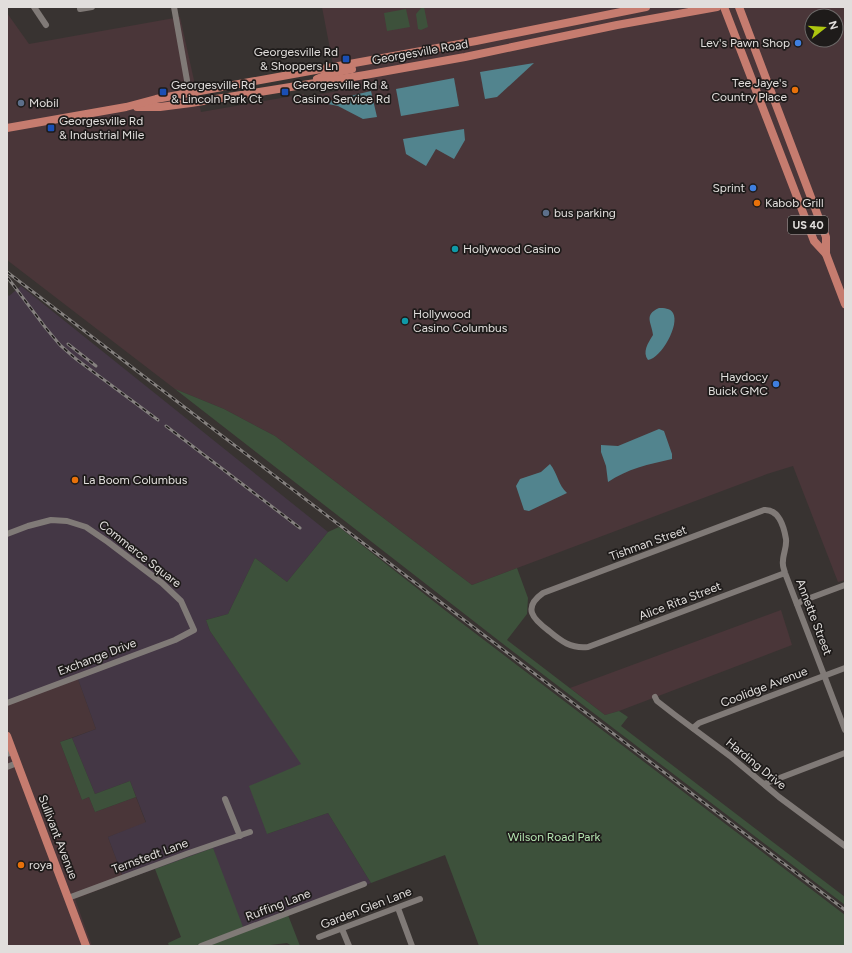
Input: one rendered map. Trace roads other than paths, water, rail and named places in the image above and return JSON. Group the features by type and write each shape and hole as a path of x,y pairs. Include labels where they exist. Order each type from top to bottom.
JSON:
{"main road":[{"name":"Georgesville Road","path":"7,128 126,107 156,99 382,58 646,7"},
{"name":"Georgesville Road","path":"126,107 160,107 301,85 465,57 617,25 717,7"},
{"name":"US 40","path":"724,7 814,241 826,254"},
{"name":"US 40","path":"739,7 826,237 826,254 845,304"},
{"path":"301,85 332,73 375,64 382,58"},
{"name":"Sullivant Avenue","path":"7,736 10,753 17,763 86,946"}],"street":[{"path":"34,7 46,25"},
{"path":"80,9 92,7"},
{"path":"174,7 191,103"},
{"name":"Tishman Street","path":"582,648 570,646 537,623 532,613 532,604 537,598 550,591 764,510 775,512"},
{"name":"Annette Street","path":"775,512 779,518 786,540 782,561 785,573 845,730"},
{"name":"Commerce Square","path":"7,534 28,526 51,520 67,521 86,527 162,583 181,601 194,630"},
{"name":"Alice Rita Street","path":"582,648 599,643 785,573"},
{"path":"797,604 845,585"},
{"name":"Exchange Drive","path":"7,703 175,640 194,630"},
{"name":"Coolidge Avenue","path":"693,728 699,723 845,668"},
{"name":"Harding Drive","path":"655,696 657,701 779,797 845,846"},
{"path":"764,784 845,753"},
{"path":"7,767 17,763"},
{"path":"225,799 240,836"},
{"name":"Ternstedt Lane","path":"68,898 250,832"},
{"path":"837,840 845,837"},
{"name":"Ruffing Lane","path":"201,946 364,884"},
{"name":"Garden Glen Lane","path":"319,937 420,899"},
{"path":"398,908 412,946"},
{"path":"342,929 349,946"}],"water":[{"path":"534,63 497,97 485,99 480,72"},
{"path":"454,78 459,106 401,116 396,89"},
{"path":"371,91 377,117 363,119 338,106 328,104 329,101"},
{"path":"464,129 465,140 454,159 436,149 426,166 406,154 403,139"},
{"path":"659,308 672,311 674,325 672,333 658,354 648,360 646,357 646,351 653,335 650,316 651,313"},
{"path":"659,429 664,431 672,454 672,459 631,470 608,482 606,466 601,452 601,445 618,446"},
{"path":"550,464 567,493 529,511 524,510 516,486 520,479 541,472"}],"railway":[{"path":"7,272 845,910"},
{"path":"8,278 60,345 76,359 158,420"},
{"path":"68,344 96,366"},
{"path":"166,426 300,528"}],"place":[{"name":"Lev's Pawn Shop","path":"798,43"},
{"name":"Georgesville Rd & Shoppers Ln","path":"346,59"},
{"name":"Tee Jaye's Country Place","path":"795,90"},
{"name":"Georgesville Rd & Lincoln Park Ct","path":"163,92"},
{"name":"Georgesville Rd & Casino Service Rd","path":"285,92"},
{"name":"Mobil","path":"21,103"},
{"name":"Georgesville Rd & Industrial Mile","path":"51,128"},
{"name":"Sprint","path":"753,188"},
{"name":"Kabob Grill","path":"757,203"},
{"name":"bus parking","path":"546,213"},
{"name":"Hollywood Casino","path":"455,249"},
{"name":"Hollywood Casino Columbus","path":"405,321"},
{"name":"Haydocy Buick GMC","path":"776,384"},
{"name":"La Boom Columbus","path":"75,480"},
{"name":"roya","path":"21,865"}],"park label":[{"name":"Wilson Road Park","path":"554,837"}]}
